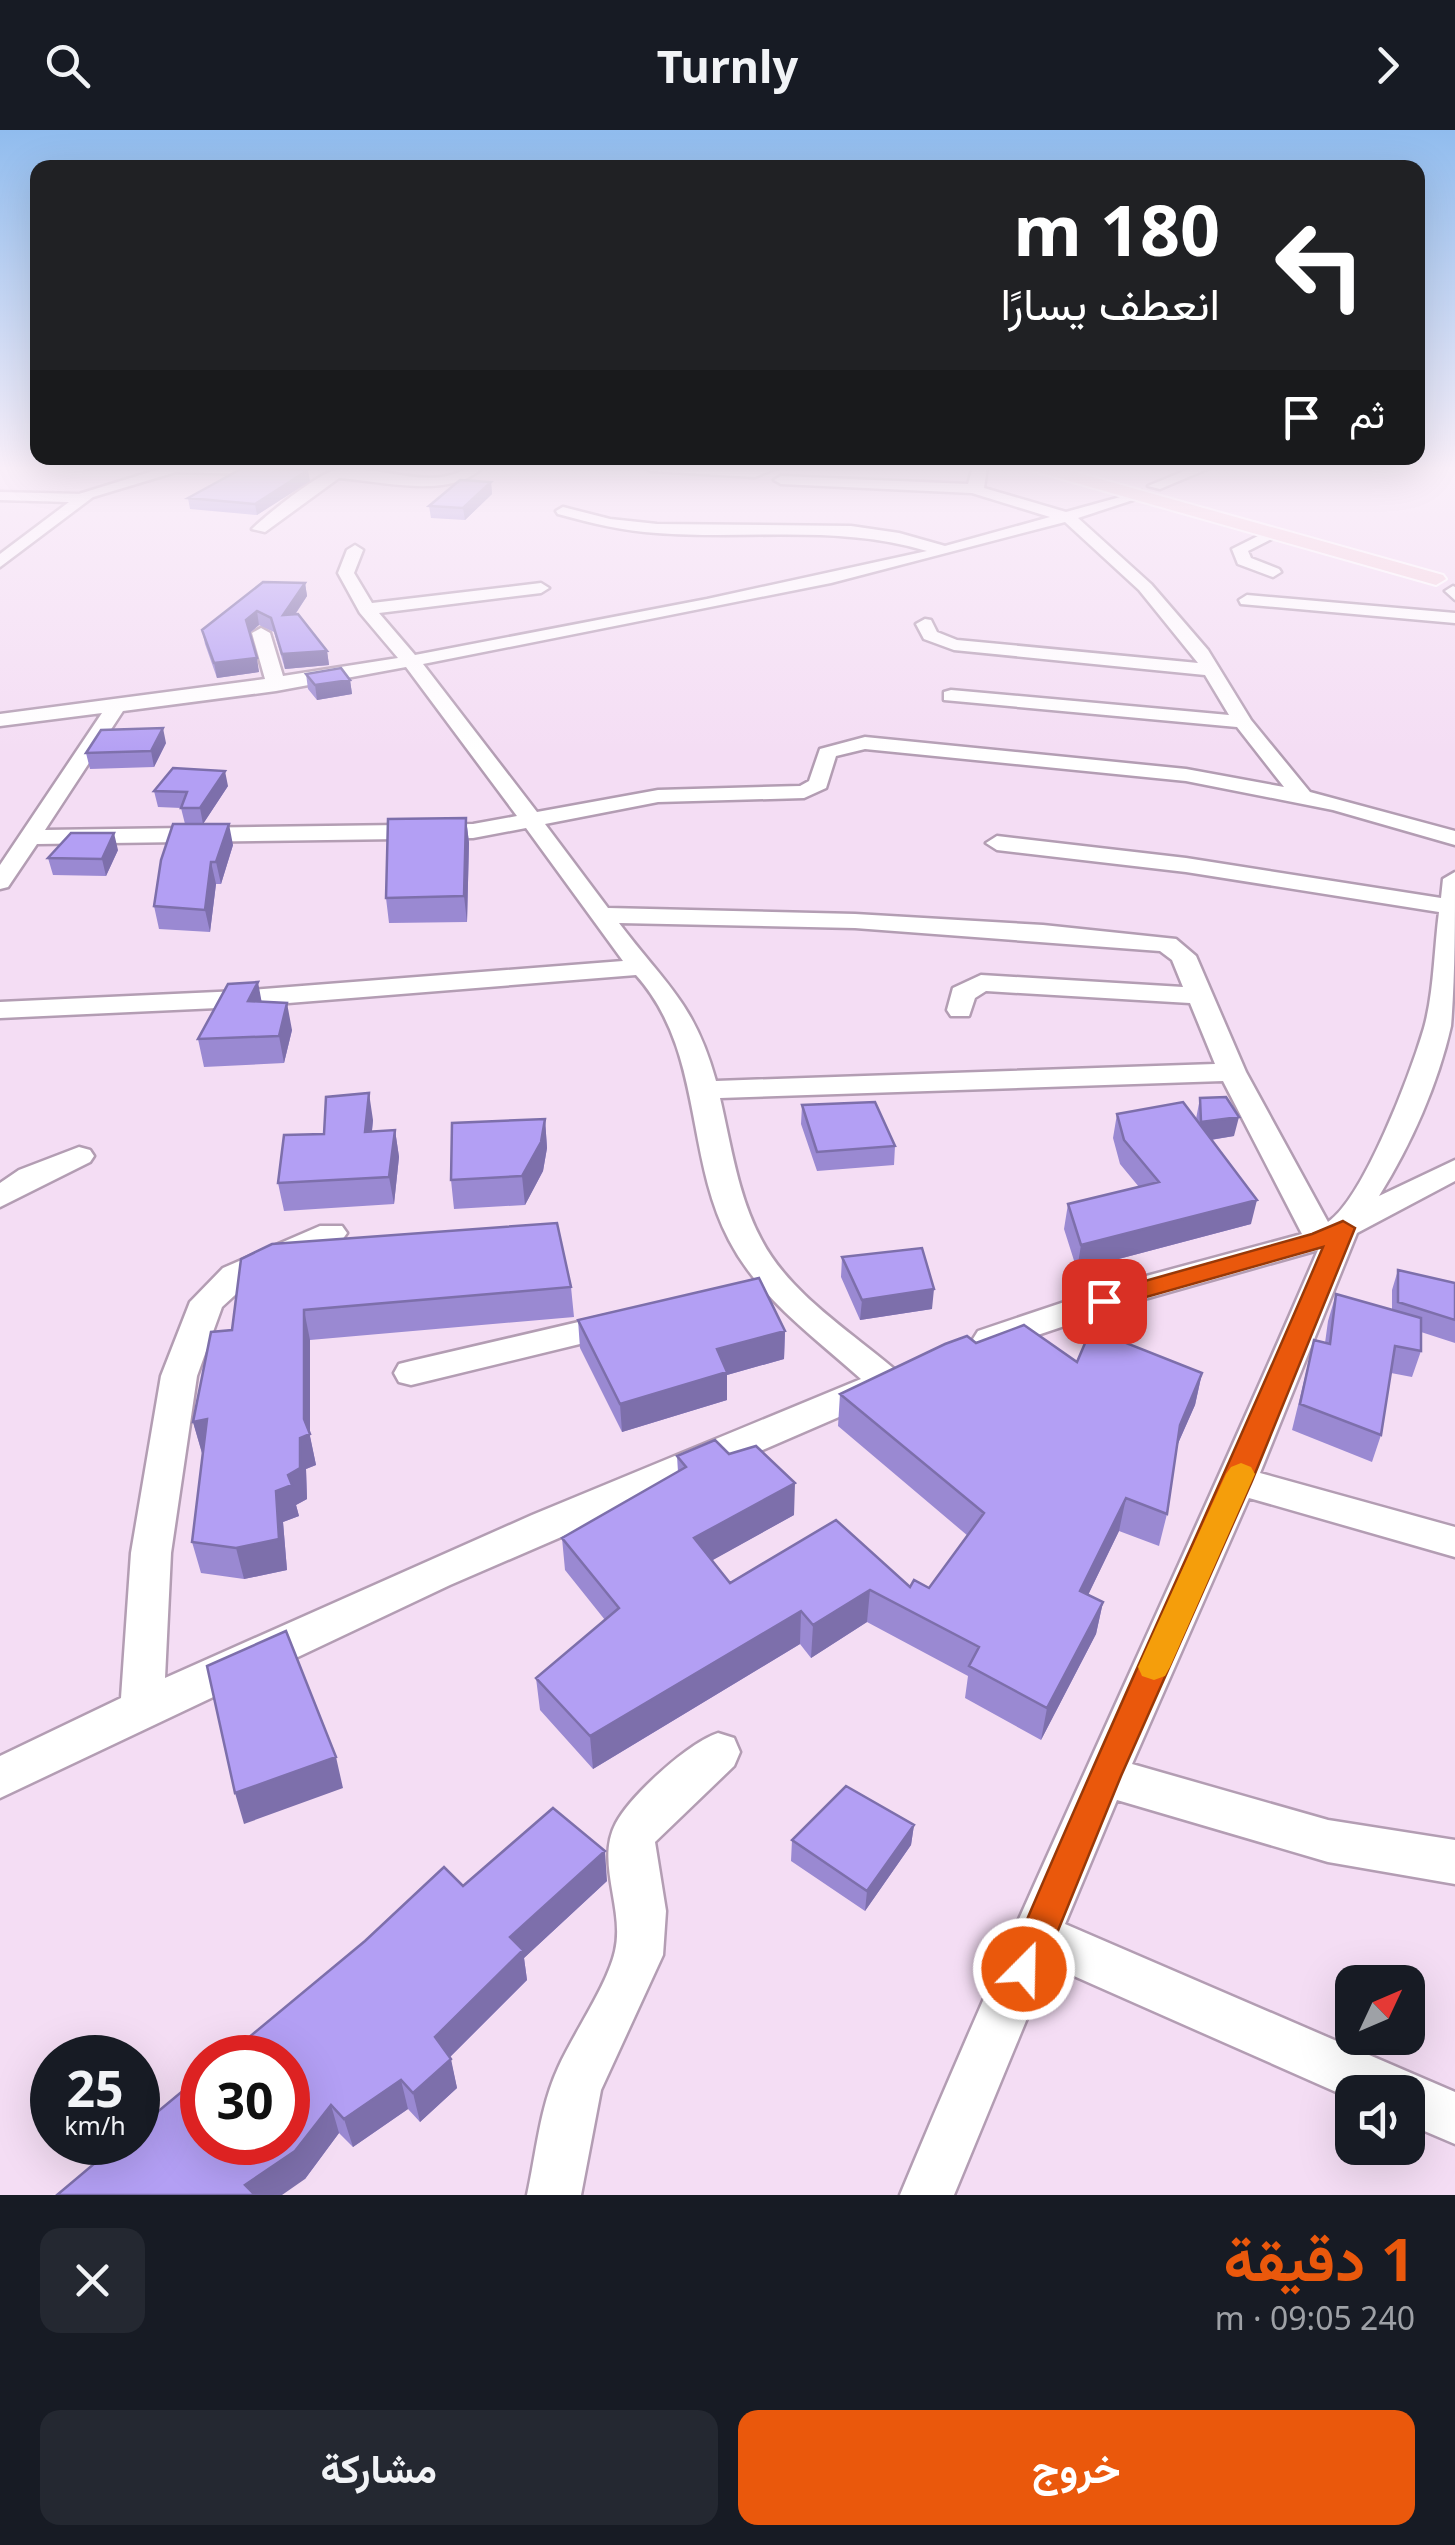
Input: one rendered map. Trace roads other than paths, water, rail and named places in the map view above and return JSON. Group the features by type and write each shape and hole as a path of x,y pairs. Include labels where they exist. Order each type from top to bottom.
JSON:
{"main road":[{"path":"1382,563 1451,583"},
{"path":"1387,563 1451,583"}],"street":[{"path":"350,563 346,573 366,609 414,663 639,967 667,995 684,1023 726,1193 745,1240 808,1316 888,1382"},
{"path":"0,720 414,663 888,563"},
{"path":"1120,563 1146,587 1212,670 1243,722 1302,797"},
{"path":"1250,563 1272,572"},
{"path":"366,609 541,588"},
{"path":"1247,600 1455,618"},
{"path":"925,624 930,635 940,641 970,647 1212,670"},
{"path":"261,633 276,685"},
{"path":"951,696 1243,722"},
{"path":"0,882 116,707"},
{"path":"31,837 473,831 658,796 804,792 819,784 826,754 864,742 1186,774 1302,797 1455,838"},
{"path":"927,2195 1104,1776 1238,1481 1332,1234 1383,1166 1417,1088 1438,1025 1454,893 997,843"},
{"path":"600,915 764,916 1150,940 1177,948 1232,1072 1332,1234"},
{"path":"0,1010 240,999 639,967"},
{"path":"960,1010 962,994 981,983 1199,996"},
{"path":"703,1090 1232,1072"},
{"path":"0,1196 30,1176 79,1156"},
{"path":"958,1352 1136,1290 1332,1234 1455,1169"},
{"path":"142,1707 151,1553 179,1376 207,1302 235,1276 331,1233"},
{"path":"744,1294 780,1285"},
{"path":"411,1373 651,1316"},
{"path":"0,1778 142,1707 701,1458 922,1367"},
{"path":"1238,1481 1455,1542"},
{"path":"554,2195 576,2087 639,1955 642,1910 631,1852 633,1836 645,1818 718,1752"},
{"path":"1104,1776 1328,1841 1455,1862"},
{"path":"1038,1936 1357,2075"},
{"path":"1425,2105 1455,2118"}]}
